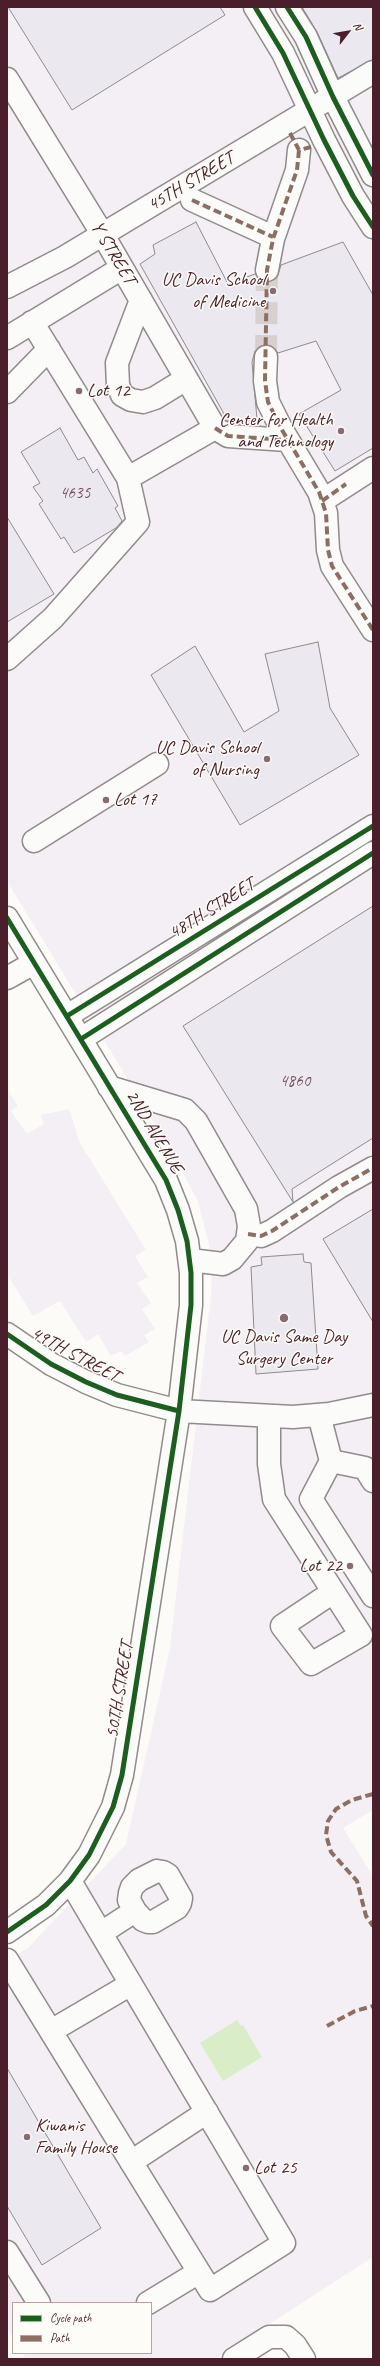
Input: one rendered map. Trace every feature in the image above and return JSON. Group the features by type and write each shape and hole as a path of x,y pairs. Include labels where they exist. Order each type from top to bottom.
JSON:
{"street":[{"path":"255,7 283,53 353,196 373,228"},
{"path":"287,7 306,37 333,97 373,175"},
{"name":"45TH STREET","path":"7,287 65,257 103,235 373,72"},
{"name":"Y STREET","path":"7,79 103,235 216,428"},
{"path":"267,270 273,237 297,170 300,143"},
{"path":"192,200 273,237"},
{"path":"7,338 122,268"},
{"path":"141,300 117,363 118,385 122,395 131,400 143,402 155,398 186,379"},
{"path":"7,659 53,618 138,522 128,478 32,322"},
{"path":"7,392 49,349"},
{"path":"266,357 265,381 268,402 287,440 322,501 326,513 328,550 332,566 373,630"},
{"path":"128,478 216,428 228,436 287,440"},
{"path":"322,501 346,484 373,468"},
{"path":"34,841 157,764"},
{"name":"48TH STREET","path":"67,1016 373,826"},
{"name":"48TH STREET","path":"80,1039 373,853"},
{"name":"2ND AVENUE","path":"7,918 166,1180 178,1210 187,1241 190,1260 191,1305 178,1411"},
{"path":"7,978 34,962"},
{"path":"109,1086 185,1110 196,1121 246,1209 248,1234 240,1251 223,1264 190,1260"},
{"path":"248,1234 261,1236 272,1231 339,1187 373,1168"},
{"name":"49TH STREET","path":"7,1334 51,1364 86,1382 118,1395 178,1411 269,1417 319,1415 373,1405"},
{"name":"50TH STREET","path":"7,1932 46,1905 70,1881 89,1855 102,1833 113,1807 122,1775 178,1411"},
{"path":"319,1415 331,1461 311,1499 373,1596"},
{"path":"269,1417 269,1464 274,1499 333,1592"},
{"path":"331,1461 365,1468 373,1481"},
{"path":"7,1960 210,2290 284,2243 70,1881"},
{"path":"100,1933 135,1911"},
{"path":"51,2031 131,1984"},
{"path":"131,2162 207,2112"},
{"path":"7,2252 38,2302"},
{"path":"150,2302 199,2272"},
{"path":"234,2359 270,2337 286,2337 295,2345 304,2359"}],"shaded area":[{"path":"7,7 373,7 373,1810 343,1828 373,1876 373,2257 215,2359 26,2359 23,2354 152,2354 152,2302 12,2302 12,2336 7,2328 7,1960 28,1948 126,1844 170,1648 212,1286 209,1244 198,1201 170,1149 7,881"},
{"path":"7,1089 18,1106 11,1111 27,1134 44,1124 41,1115 69,1109 80,1143 146,1250 135,1256 148,1277 137,1283 151,1303 142,1309 155,1329 144,1335 149,1342 125,1356 121,1351 111,1356 98,1334 86,1342 60,1301 33,1316 7,1274"}],"green space":[{"path":"237,2020 241,2026 243,2025 262,2057 223,2081 200,2043"}],"building":[{"path":"8,7 220,7 225,15 72,110"},
{"path":"302,7 373,7 373,60 338,78 317,32"},
{"name":"UC Davis School of Medicine","path":"196,222 228,284 255,274 264,282 271,282 277,278 281,265 343,242 373,295 373,448 335,471 299,414 341,390 316,341 278,353 272,346 260,346 255,351 252,362 257,419 235,424 228,421 140,264 155,254 153,245"},
{"path":"60,428 78,460 84,457 93,473 97,469 118,506 115,508 122,521 116,528 74,553 64,537 61,539 39,504 43,501 33,487 40,483 21,452"},
{"path":"7,517 54,594 7,622"},
{"path":"318,642 330,708 359,755 240,825 151,675 195,646 244,732 279,711 265,654"},
{"path":"373,906 373,1138 292,1189 293,1202 183,1026"},
{"path":"373,1209 373,1322 323,1239"},
{"name":"UC Davis Same Day Surgery Center","path":"303,1254 304,1262 311,1263 318,1369 256,1374 251,1267 262,1265 261,1257"},
{"name":"Kiwanis Family House","path":"7,2068 101,2228 42,2265 7,2206"}],"tunnel":[{"path":"266,357 267,270"}],"marked path":[{"path":"290,133 299,150 311,147"},
{"path":"299,150 297,170 273,239 267,270 265,381 268,402 282,430 319,492 326,513 328,550 332,566 373,630"},
{"path":"192,200 273,237"},
{"path":"215,428 228,436 287,440"},
{"path":"322,501 346,484"},
{"path":"248,1234 261,1236 272,1231 339,1187 373,1168"},
{"path":"373,1794 352,1800 336,1809 328,1821 326,1835 331,1852 357,1881 366,1916 373,1926"},
{"path":"327,2026 355,2011 373,2006"}],"cycle path":[{"path":"255,7 283,53 324,140 353,196 373,227"},
{"path":"287,7 306,37 333,97 373,175"},
{"path":"67,1016 373,826"},
{"path":"81,1039 373,853"},
{"path":"7,918 166,1180 178,1210 187,1241 191,1273 191,1305 179,1411 122,1775 113,1807 89,1855 70,1881 46,1905 7,1932"},
{"path":"7,1334 51,1364 86,1382 117,1395 179,1411"}],"place":[{"name":"UC Davis School of Medicine","path":"273,291"},
{"name":"Lot 12","path":"79,391"},
{"name":"Center for Health and Technology","path":"341,431"},
{"name":"UC Davis School of Nursing","path":"267,759"},
{"name":"Lot 17","path":"106,800"},
{"name":"UC Davis Same Day Surgery Center","path":"284,1318"},
{"name":"Lot 22","path":"350,1566"},
{"name":"Kiwanis Family House","path":"27,2137"},
{"name":"Lot 25","path":"246,2168"}]}
